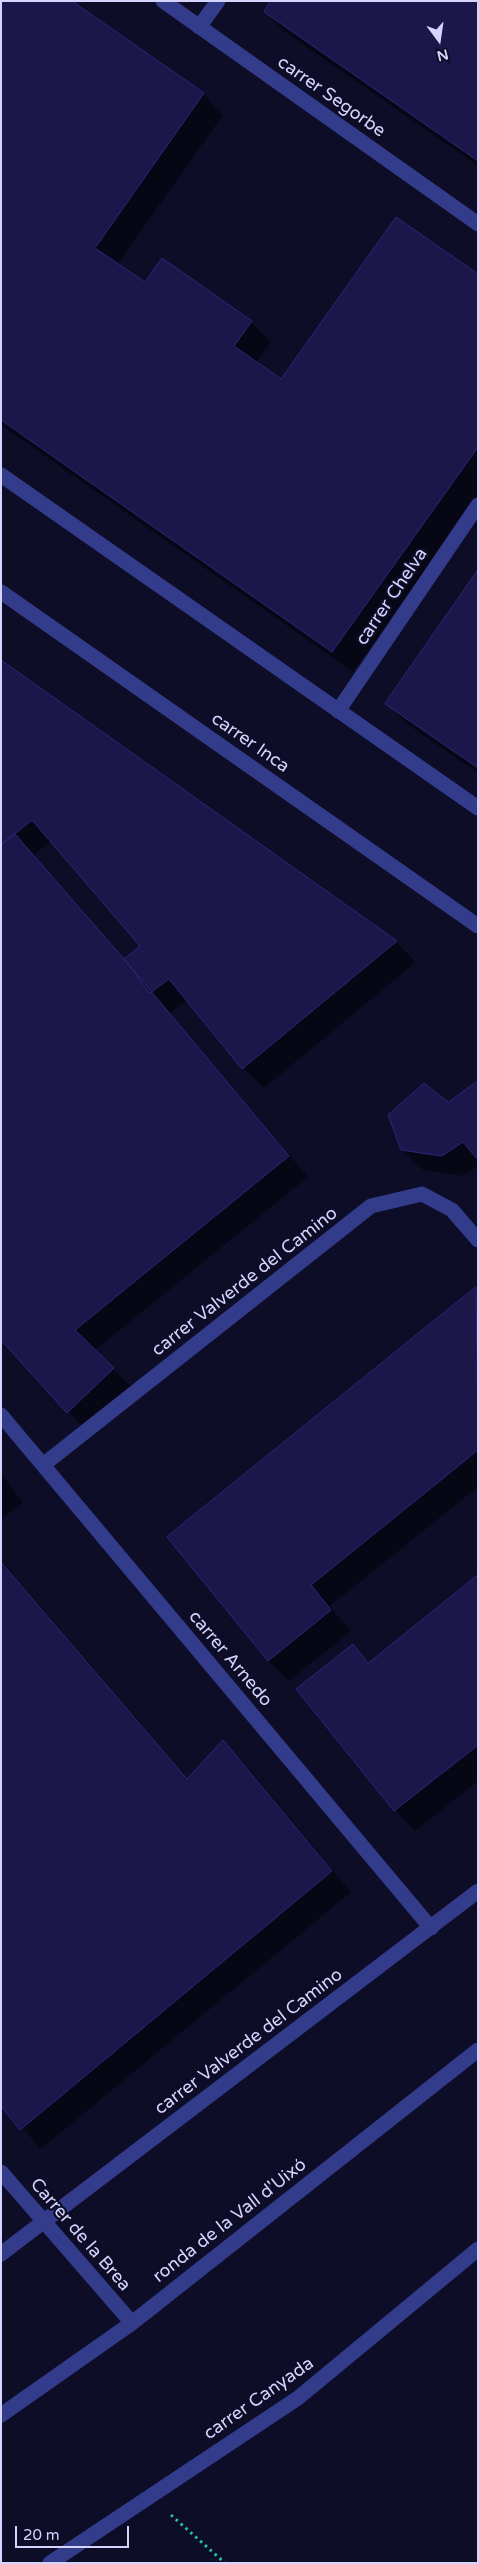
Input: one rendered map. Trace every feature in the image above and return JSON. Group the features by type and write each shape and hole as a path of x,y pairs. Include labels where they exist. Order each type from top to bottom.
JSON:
{"street":[{"name":"carrer Segorbe","path":"163,1 478,224"},
{"path":"199,27 218,1"},
{"path":"1,475 478,808"},
{"name":"carrer Chelva","path":"338,711 478,504"},
{"name":"carrer Inca","path":"1,592 478,926"},
{"name":"carrer Valverde del Camino","path":"43,1465 371,1206 422,1194 452,1210 478,1240"},
{"name":"carrer Arnedo","path":"1,1415 431,1928"},
{"name":"carrer Valverde del Camino","path":"1,2254 478,1891"},
{"name":"ronda de la Vall d'Uixó","path":"1,2415 132,2323 478,2050"},
{"name":"Carrer de la Brea","path":"1,2172 132,2323"},
{"name":"carrer Canyada","path":"50,2563 298,2398 478,2249"}],"path":[{"path":"150,2496 225,2563"}],"building":[{"path":"1,1 72,1 204,93 95,248 145,282 162,258 252,321 234,346 281,379 396,217 478,274 478,447 332,652 1,420"},
{"path":"271,1 478,1 478,161 264,12"},
{"path":"478,570 478,768 385,704"},
{"path":"1,660 397,941 242,1069 169,979 150,993 124,959 140,946 32,820 1,845"},
{"path":"15,834 124,959 289,1156 75,1330 114,1368 67,1413 1,1340 1,845"},
{"path":"478,1081 478,1160 463,1142 442,1156 401,1150 388,1115 424,1083 448,1102"},
{"path":"476,1287 478,1450 311,1585 331,1610 268,1661 167,1537"},
{"path":"1,1562 187,1779 223,1740 332,1871 20,2130 1,2106"},
{"path":"478,1575 478,1745 394,1811 296,1689 353,1644 368,1663"}]}
